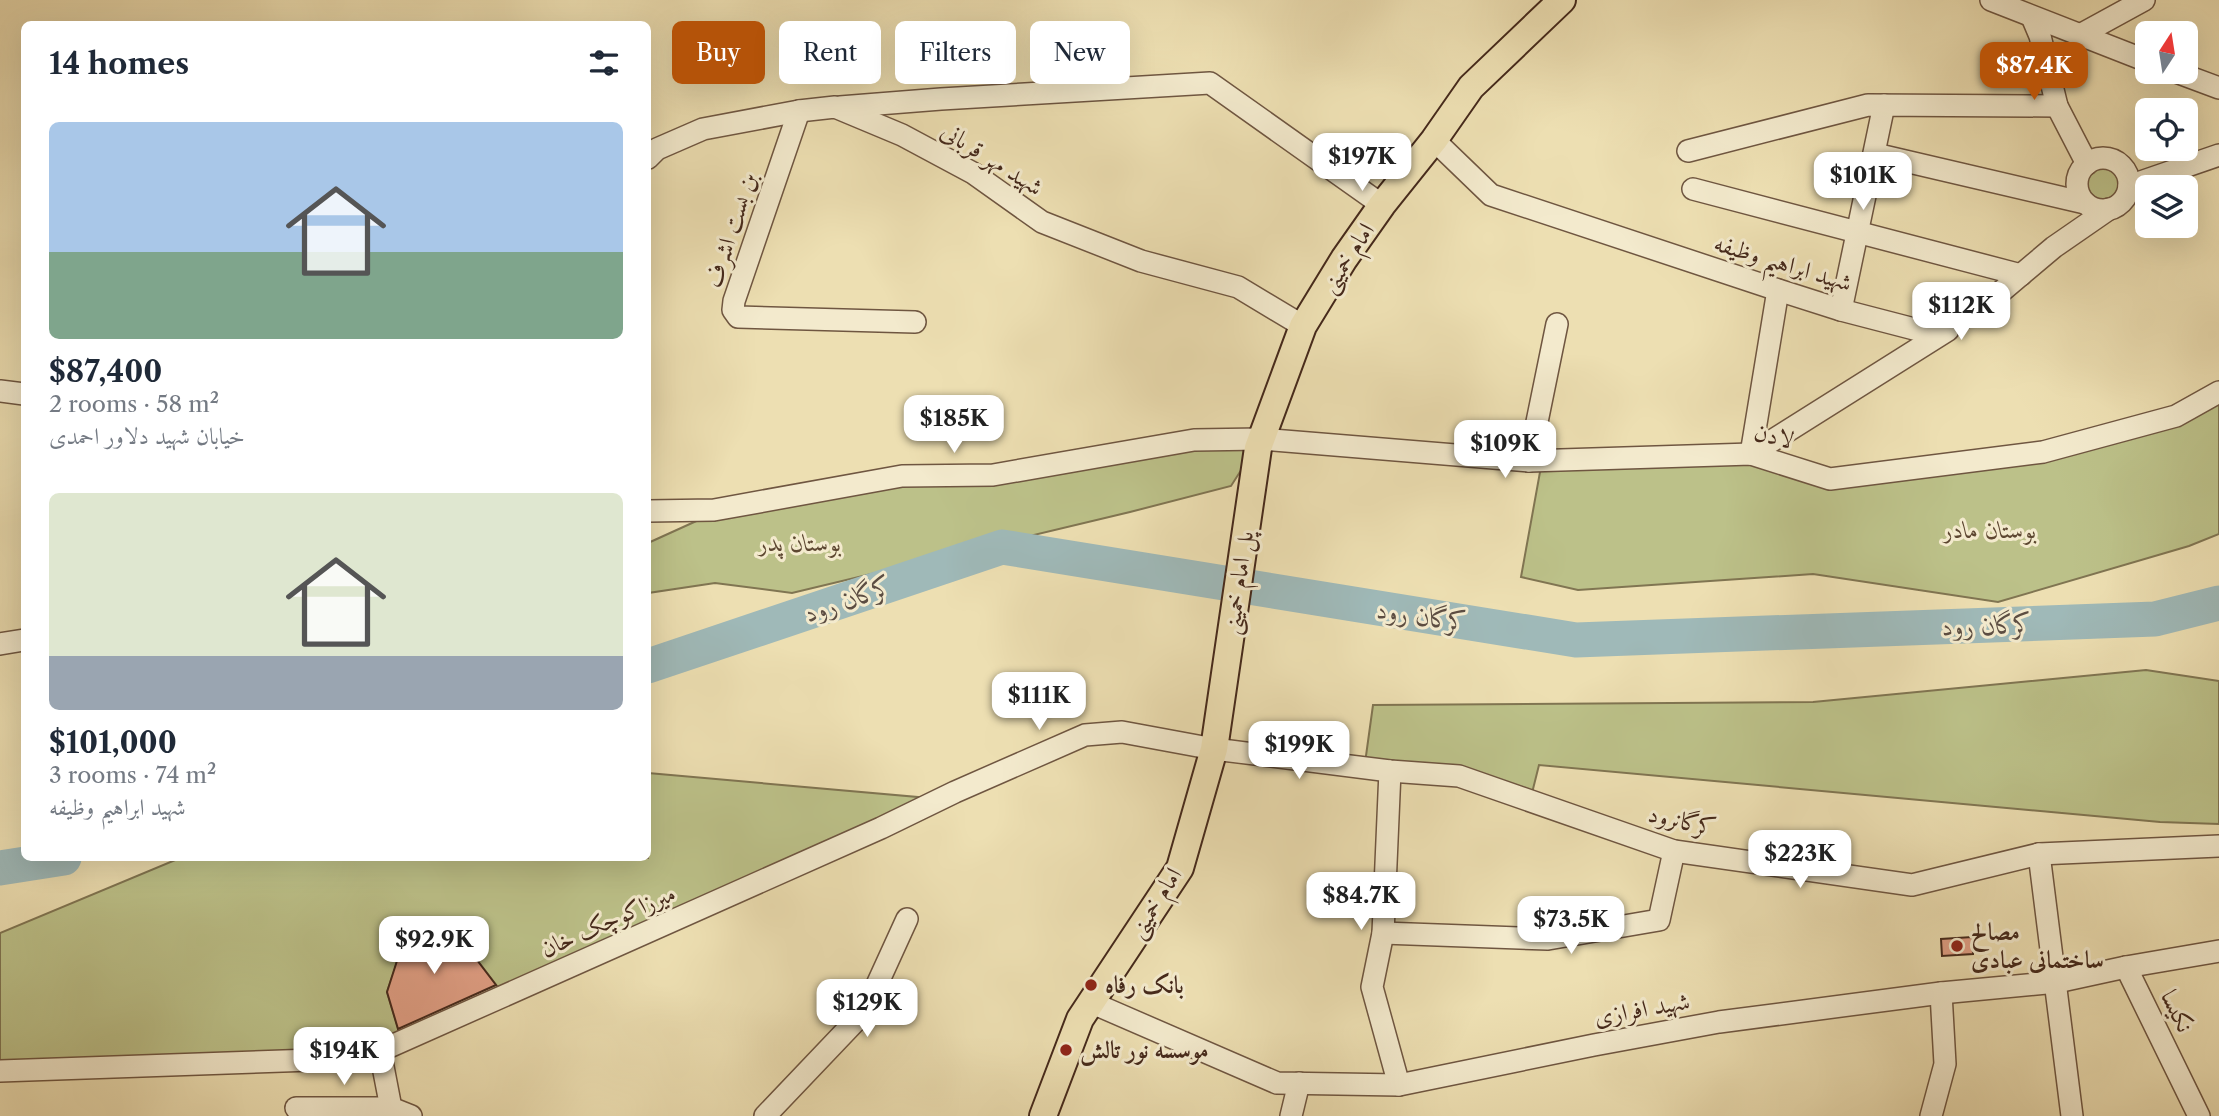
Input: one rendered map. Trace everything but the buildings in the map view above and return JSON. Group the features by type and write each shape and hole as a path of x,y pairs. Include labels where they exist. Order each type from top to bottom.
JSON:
{"main road":[{"name":"امام خمینی","path":"1260,443 1303,326 1344,259 1471,87 1562,0"},
{"name":"پل امام خمینی","path":"1219,717 1260,443"},
{"name":"امام خمینی","path":"1043,1116 1080,1019 1180,868 1214,749 1219,717"}],"street":[{"path":"1991,0 2135,57"},
{"path":"2080,36 2144,0"},
{"path":"2032,18 2040,36 2057,106 2087,164"},
{"path":"2198,80 2219,88"},
{"path":"835,107 1210,83 1382,205"},
{"path":"1688,151 1868,105 2057,106"},
{"path":"1841,310 1884,105"},
{"name":"شهید مهر قربانی","path":"651,155 657,149 704,129 835,107 902,135 973,173 1042,222 1141,261 1238,287 1303,326"},
{"name":"بن بست اشرف","path":"799,111 733,310 738,317 915,322"},
{"name":"شهید ابراهیم وظیفه","path":"1434,140 1490,195 1841,310 1918,330 1938,330 1977,312 2054,247 2109,209"},
{"path":"1875,154 2085,203"},
{"path":"2129,186 2219,155"},
{"path":"2103,158 2112,160 2125,170 2129,186 2123,201 2109,209 2092,208 2080,196 2077,179 2080,170 2087,164 2094,159 2103,158"},
{"path":"1693,190 2021,275"},
{"path":"1751,454 1778,290"},
{"path":"1751,454 1977,312"},
{"path":"1529,461 1557,324"},
{"path":"0,391 21,394"},
{"name":"لادن","path":"651,511 714,510 902,476 993,475 1194,440 1529,461 1751,454 1830,479 2043,453 2176,416 2219,392"},
{"path":"0,645 21,641"},
{"name":"میرزاکوچک خان","path":"0,1072 341,1059 380,1051 1085,735 1122,732 1214,749 1390,771"},
{"path":"1390,771 1382,933 1372,987 1399,1085"},
{"name":"کرگانرود","path":"1390,771 1459,776 1674,851 1912,885 2039,854 2219,846"},
{"path":"1382,933 1548,939 1659,920 1674,851"},
{"path":"2039,854 2072,1116"},
{"path":"765,1116 865,1011 907,919"},
{"name":"شهید افرازی","path":"1090,1002 1277,1083 1399,1085 1719,1022 1941,993 2057,982 2219,951"},
{"name":"نکیسا","path":"2126,967 2199,1116"},
{"path":"1931,1116 1945,1064 1941,993"},
{"path":"296,1108 401,1112 380,1051"},
{"path":"1291,1116 1299,1083"}],"green space":[{"path":"2103,159 2120,166 2127,183 2120,200 2103,207 2086,200 2079,183 2086,166"},
{"name":"بوستان مادر","path":"2219,392 2219,534 2189,546 1998,602 1813,574 1578,590 1521,577 1542,461 1751,455 1830,480 2043,453"},
{"name":"بوستان پدر","path":"1261,439 1231,486 1130,512 792,593 715,583 651,593 651,542 714,513 902,477"},
{"path":"2146,670 2219,681 2219,824 2160,822 1539,765 1530,801 1365,763 1373,705 1813,702"},
{"path":"651,773 940,799 504,995 451,926 405,939 387,992 402,1041 380,1051 0,1071 0,933 173,861 651,861"}],"waterway":[{"name":"کرگان رود","path":"651,665 1002,547 1576,640 2155,619 2219,603"},
{"name":"کرگان رود","path":"0,868 45,861"}],"place":[{"name":"مصالح ساختمانی عبادی","path":"1957,946"},
{"name":"بانک رفاه","path":"1091,985"},
{"name":"موسسه نور تالش","path":"1066,1050"}]}
